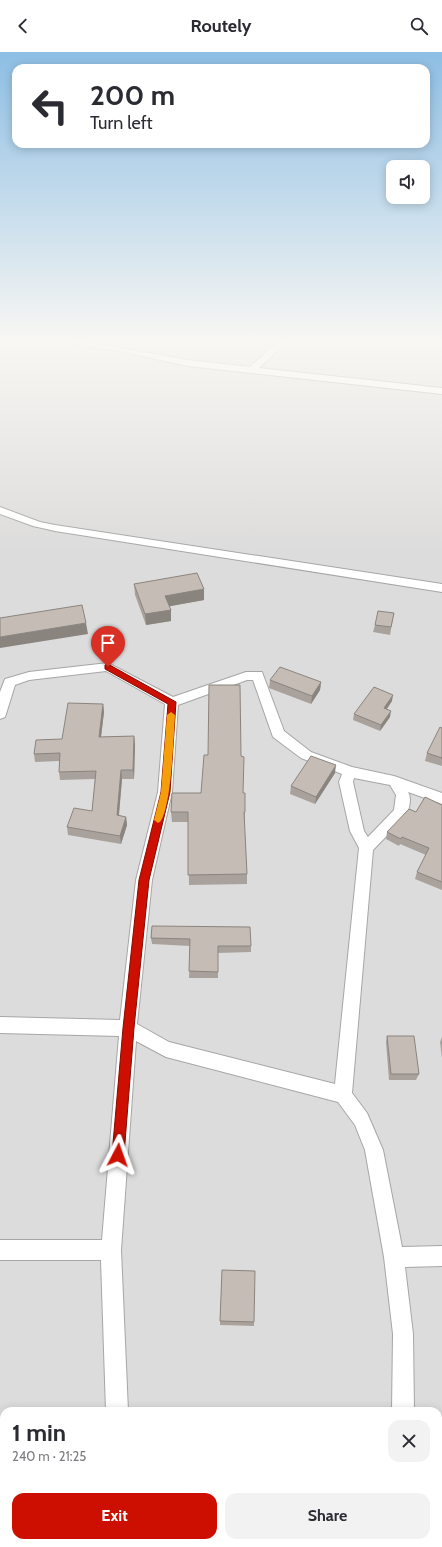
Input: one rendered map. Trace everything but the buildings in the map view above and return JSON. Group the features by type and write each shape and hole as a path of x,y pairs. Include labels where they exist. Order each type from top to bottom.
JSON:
{"street":[{"path":"0,510 37,524 55,528 442,588"},
{"path":"0,714 9,682 29,676 108,667 172,702 246,676 258,675 278,734 306,755 350,772 394,781 442,799"},
{"path":"117,1407 111,1250 128,1028 144,880 165,792 172,702"},
{"path":"343,1095 366,848 357,831 346,782 350,772"},
{"path":"366,848 401,812 403,795 394,781"},
{"path":"0,1025 128,1028 166,1049 343,1095 361,1118 374,1150 394,1257 403,1334 403,1407"},
{"path":"0,1250 111,1250"},
{"path":"394,1257 442,1256"}],"shaded area":[{"path":"0,411 442,411 442,1407 0,1407"}],"slow traffic":[{"path":"158,820 165,792 171,715"}],"route":[{"path":"108,667 172,702 165,792 144,880 128,1028 118,1155"}]}
